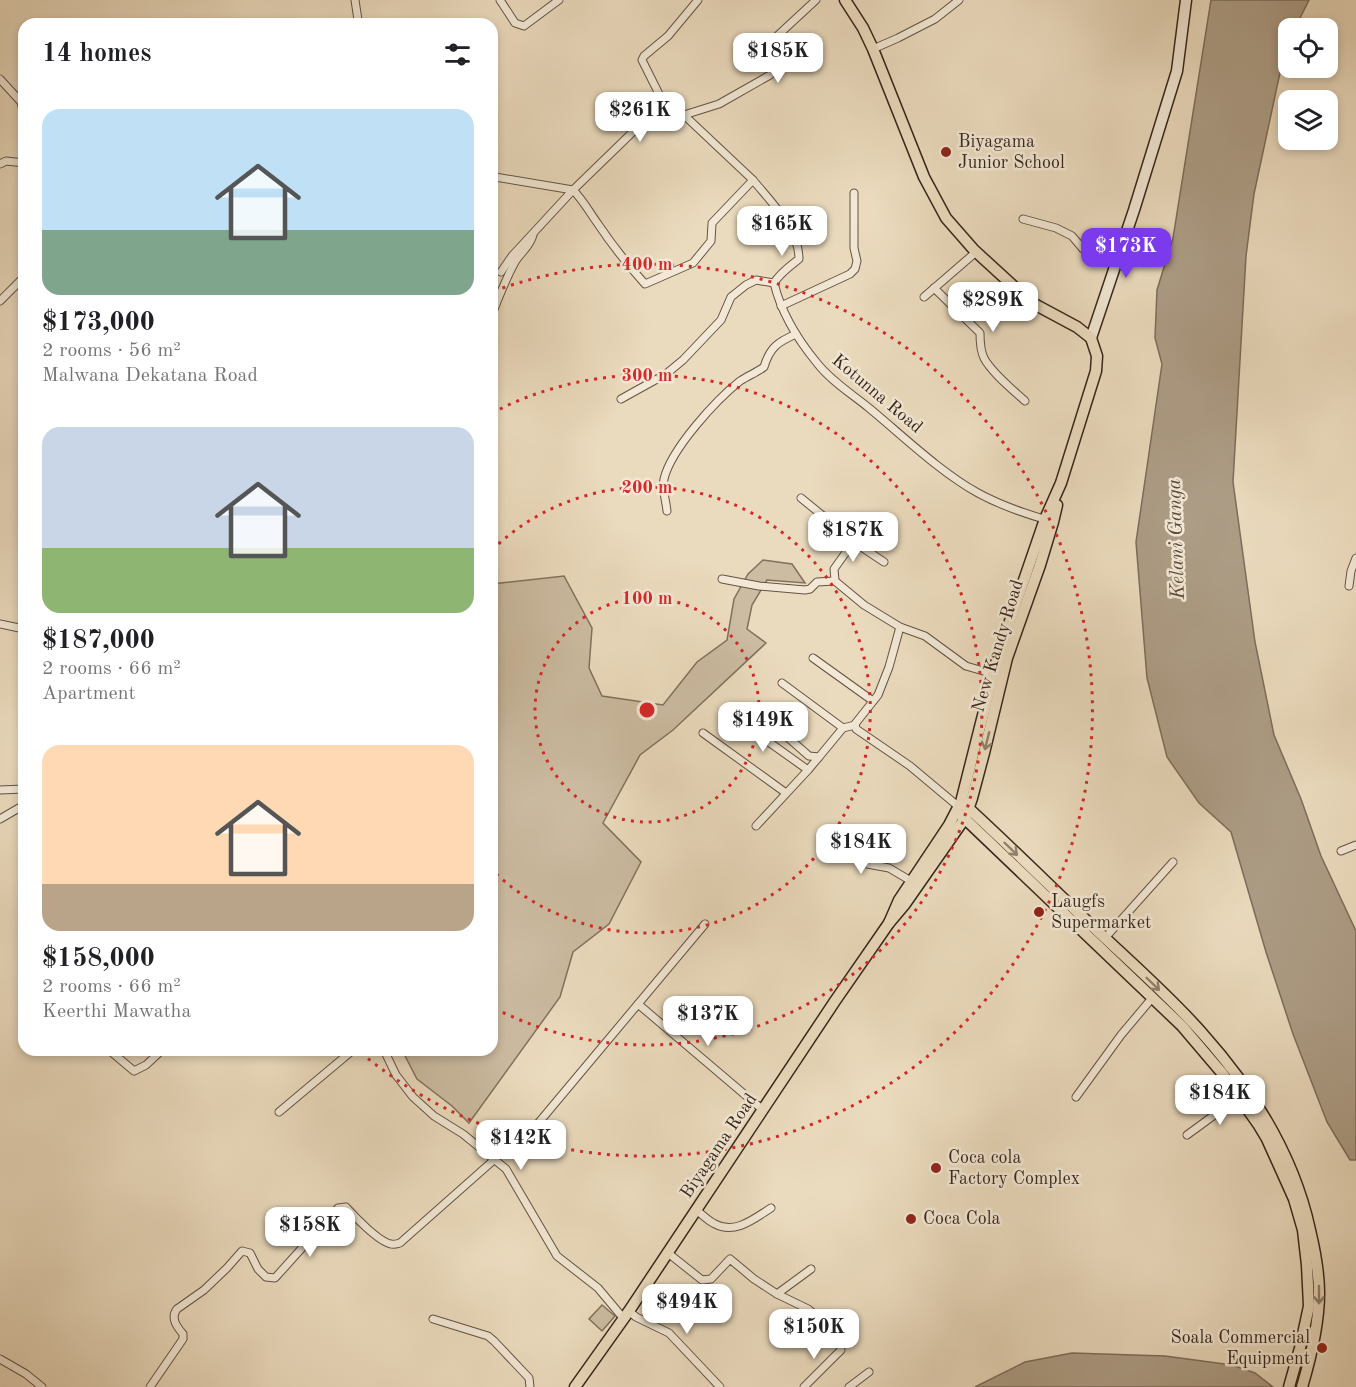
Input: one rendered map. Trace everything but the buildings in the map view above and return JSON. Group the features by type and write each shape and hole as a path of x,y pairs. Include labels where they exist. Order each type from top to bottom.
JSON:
{"main road":[{"path":"845,0 873,49 924,177 946,218 976,252 1022,294 1091,338 1134,210 1177,70 1186,0"},
{"name":"New Kandy Road","path":"962,810 998,675 1040,566 1049,520 1096,371 1097,356 1091,338"},
{"path":"962,810 1195,1025 1229,1066 1276,1156 1294,1199 1303,1230 1309,1306 1289,1387"},
{"name":"Biyagama Road","path":"889,923 910,881 962,810"},
{"name":"Biyagama Road","path":"575,1387 668,1253 889,923 906,904 962,810"},
{"path":"1102,941 1243,1094 1274,1132 1292,1171 1304,1205 1314,1245 1319,1293 1318,1319 1302,1387"}],"street":[{"path":"355,0 358,18"},
{"path":"500,0 515,23 524,26 559,0"},
{"path":"671,111 659,94 642,60 668,36 698,0"},
{"path":"684,115 719,104 770,75 788,59 776,37 816,0"},
{"path":"873,49 935,19 959,0"},
{"path":"0,79 18,99"},
{"path":"501,272 512,256 573,190 656,112 671,111 684,115 753,180 784,219 792,233 799,252 799,259 787,268 774,283 756,280 746,285 731,297 721,320 683,360 666,374 621,399"},
{"path":"0,164 6,160 18,162"},
{"path":"498,177 573,190 645,284 693,263 711,241 712,223 753,180"},
{"path":"781,306 850,274 855,269 857,261 854,248 854,193"},
{"path":"1023,219 1056,228 1072,236 1083,249 1117,260"},
{"path":"498,300 510,272 531,242 533,234"},
{"path":"924,297 976,252"},
{"path":"0,301 18,283"},
{"name":"Kotunna Road","path":"774,283 781,306 796,334 831,378 949,474 976,492 1049,520"},
{"path":"934,288 980,333 984,357 996,373 1025,401"},
{"path":"667,511 664,482 675,454 686,437 714,404 740,382 764,367 773,347 796,334"},
{"path":"801,498 884,562"},
{"path":"835,581 834,569 854,541"},
{"path":"1349,586 1356,558"},
{"path":"722,579 772,588 805,590 810,589 817,582 835,581 864,605 900,627 925,636 966,666 998,675"},
{"path":"0,624 18,628"},
{"path":"855,726 878,694 889,667 900,627"},
{"path":"813,658 873,701"},
{"path":"782,683 843,728"},
{"path":"761,714 809,756 819,757"},
{"path":"731,715 808,770"},
{"path":"855,726 858,731 910,766 962,810"},
{"path":"756,826 843,728 855,726"},
{"path":"703,733 786,793"},
{"path":"0,790 18,789"},
{"path":"0,819 18,808"},
{"path":"830,839 862,863 889,868 910,881"},
{"path":"1341,851 1356,845"},
{"path":"1102,941 1173,862"},
{"path":"520,1145 705,924"},
{"path":"1076,1097 1121,1035 1153,997"},
{"path":"638,1004 763,1110"},
{"path":"116,1056 134,1071 146,1065 156,1056"},
{"path":"279,1112 346,1056"},
{"path":"387,1056 396,1075 413,1097 434,1116 463,1134 506,1168 557,1256 598,1288 626,1315 636,1317 669,1333 720,1387"},
{"path":"1187,1135 1243,1094"},
{"path":"150,1387 183,1339 183,1334 173,1314 204,1290 242,1251 250,1253 258,1269 266,1277 275,1278 338,1208 346,1207 386,1243 393,1245 400,1243 495,1159"},
{"path":"696,1210 716,1225 729,1228 744,1225 771,1208"},
{"path":"668,1253 702,1280 711,1278 730,1259 777,1294 808,1309 814,1314 825,1332"},
{"path":"777,1294 811,1269"},
{"path":"433,1320 488,1336 529,1378 530,1387"},
{"path":"804,1387 841,1350"},
{"path":"0,1359 26,1374 42,1387"},
{"path":"849,1387 869,1372"}],"shaded area":[{"path":"763,560 792,564 805,583 767,580 752,605 747,629 766,643 673,730 640,755 603,823 641,862 609,924 573,952 560,997 469,1123 452,1106 417,1079 405,1056 498,1056 498,583 564,576 592,628 589,668 602,696 663,705 697,662 727,640 734,599 748,574"},
{"path":"602,1305 615,1316 602,1331 589,1319"}],"water":[{"name":"Kelani Ganga","path":"1211,0 1309,0 1300,18 1278,18 1279,78 1254,194 1246,256 1233,482 1255,642 1274,735 1301,799 1321,856 1356,931 1356,1160 1350,1160 1327,1122 1293,1034 1231,832 1199,803 1167,757 1147,678 1136,542 1162,364 1155,338 1157,290 1173,238"},
{"path":"1072,1353 1165,1356 1232,1365 1255,1373 1273,1387 975,1387 1025,1362"}],"place":[{"name":"Biyagama Junior School","path":"946,152"},
{"name":"Laugfs Supermarket","path":"1039,912"},
{"name":"Coca cola Factory Complex","path":"936,1168"},
{"name":"Coca Cola","path":"911,1219"},
{"name":"Soala Commercial Equipment","path":"1322,1348"}]}
